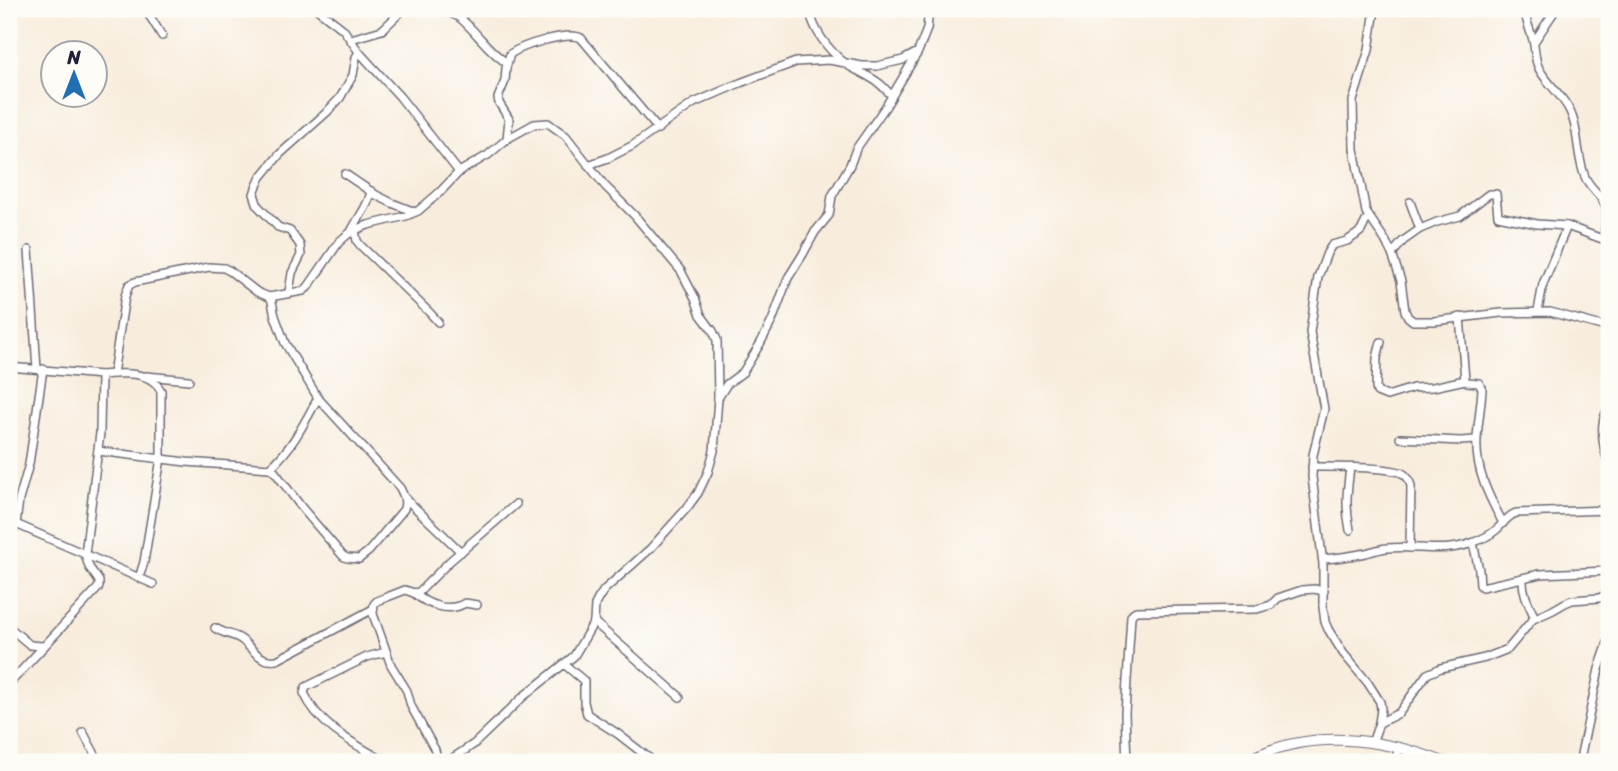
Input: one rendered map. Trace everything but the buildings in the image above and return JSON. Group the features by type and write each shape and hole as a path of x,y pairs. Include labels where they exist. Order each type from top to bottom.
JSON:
{"main road":[{"path":"1245,762 1275,748 1303,741 1347,740 1398,747 1443,762"}],"street":[{"path":"143,9 162,36"},
{"path":"317,9 343,29 459,172"},
{"path":"351,39 382,30 404,9"},
{"path":"439,9 460,19 507,63"},
{"path":"809,9 812,24 820,37 845,63 882,85 892,96"},
{"path":"718,398 727,384 743,372 751,360 772,321 788,278 815,232 829,215 836,186 861,141 918,52 928,29 929,9"},
{"path":"1375,9 1369,50 1352,108 1354,149 1368,217 1392,254 1408,317 1413,321 1434,321 1538,311 1609,328"},
{"path":"1525,9 1525,18 1534,42 1536,63 1573,119 1585,178 1605,205 1604,232 1607,241"},
{"path":"1534,42 1556,9"},
{"path":"507,139 509,118 498,98 505,81 510,54 523,46 568,36 578,36 658,129"},
{"path":"289,292 290,280 301,255 300,245 290,231 278,227 258,206 255,200 256,188 261,177 280,154 340,98 354,75 359,52"},
{"path":"588,165 627,149 694,103 796,62 829,60 877,66 903,60 918,52"},
{"path":"113,374 125,296 130,285 135,282 217,267 230,271 263,296 271,297 303,290 308,287 339,242 353,231 416,212 459,172 534,124 548,123 566,136 605,186 635,216 681,271 701,315 717,340 715,451 704,482 687,508 650,548 604,590 595,605 594,622 578,650 474,744 447,762"},
{"path":"345,174 392,203 416,212"},
{"path":"371,191 368,204 353,231 357,241 438,322"},
{"path":"1392,254 1403,241 1420,229 1460,216 1489,194 1496,194 1498,216 1536,224 1567,226 1607,241"},
{"path":"1410,202 1420,229"},
{"path":"1368,217 1361,231 1330,247 1320,267 1310,332 1324,409 1312,467 1312,484 1323,559 1325,622 1343,653 1380,702 1379,723 1372,743"},
{"path":"1538,311 1543,284 1567,226"},
{"path":"29,250 40,369 29,464 12,523 153,584"},
{"path":"271,297 285,343 318,398 400,488 405,497 461,552"},
{"path":"1460,317 1465,380"},
{"path":"1381,342 1377,358 1376,388 1382,395 1465,380 1479,383 1482,389 1476,440 1480,474 1503,523"},
{"path":"9,367 189,380"},
{"path":"9,684 99,587 99,581 89,567 85,554 100,433 101,375"},
{"path":"139,578 161,458 161,391 156,383 145,376"},
{"path":"270,468 278,462 298,433 318,398"},
{"path":"1609,408 1605,415 1603,438 1609,464"},
{"path":"1400,438 1476,440"},
{"path":"98,451 192,463 270,468 343,556 353,560 369,551 390,527 404,509 405,497"},
{"path":"1312,467 1400,472 1409,478 1410,548"},
{"path":"1350,468 1346,501 1350,530"},
{"path":"414,593 419,592 516,503"},
{"path":"1323,559 1386,548 1439,550 1473,543 1489,535 1516,513 1609,510"},
{"path":"1473,543 1482,587 1564,572 1609,571"},
{"path":"1523,578 1522,585 1535,618"},
{"path":"438,762 435,750 386,652 373,608 377,601 405,590 447,608 459,607 465,603 477,605"},
{"path":"1127,762 1125,713 1133,612 1257,609 1272,605 1278,598 1302,590 1324,591"},
{"path":"1379,723 1399,713 1427,674 1508,649 1535,618 1572,600 1599,598 1609,594"},
{"path":"215,628 240,639 265,660 276,660 373,608"},
{"path":"594,622 680,697"},
{"path":"9,627 30,645 42,646"},
{"path":"1581,762 1597,677 1609,640"},
{"path":"386,652 367,657 320,680 306,687 304,693 323,721 366,752 386,762"},
{"path":"565,664 584,681 587,714 654,762"},
{"path":"83,732 97,760"},
{"path":"1396,762 1398,747"}]}
